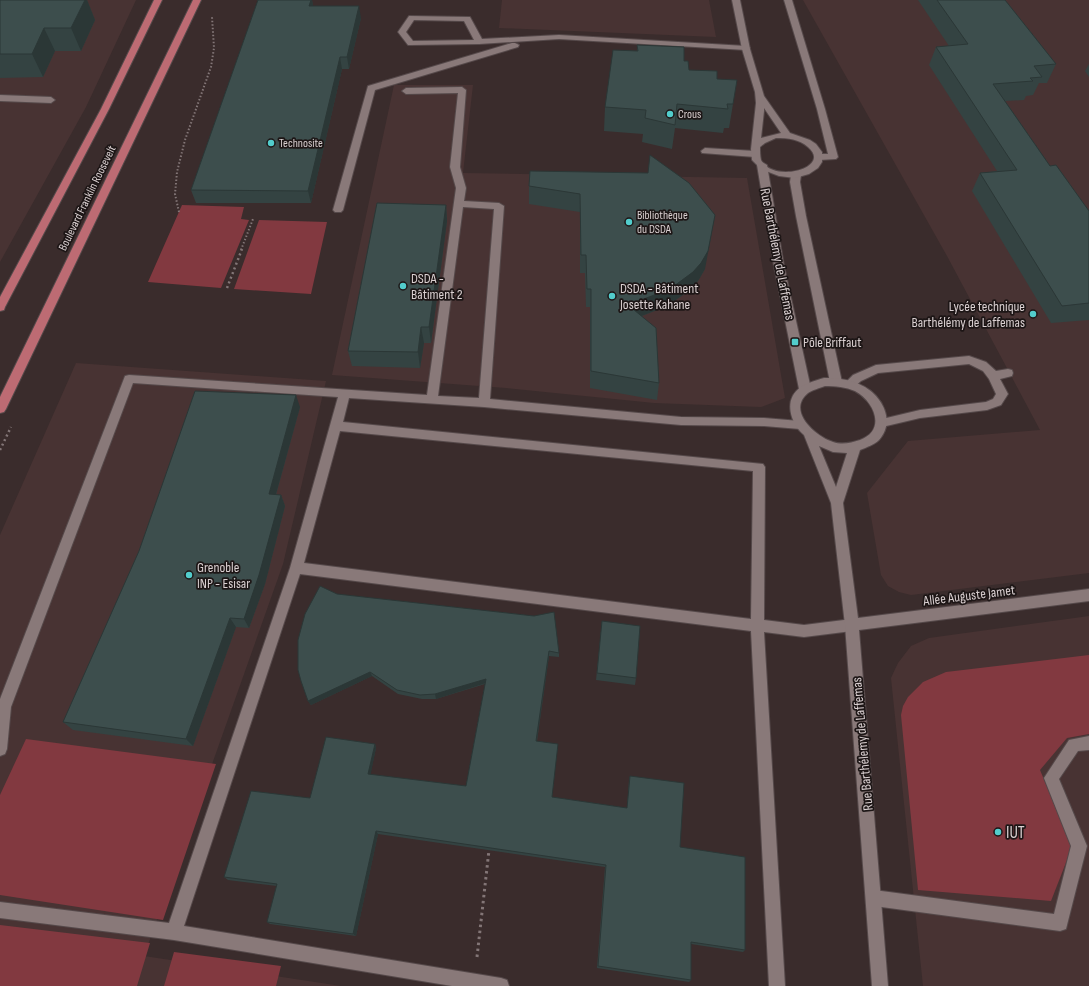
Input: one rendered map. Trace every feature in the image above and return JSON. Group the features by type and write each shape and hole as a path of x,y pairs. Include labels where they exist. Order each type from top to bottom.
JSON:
{"main road":[{"name":"Boulevard Franklin Roosevelt","path":"0,307 105,109 158,0"},
{"name":"Boulevard Franklin Roosevelt","path":"0,408 197,0"}],"street":[{"path":"736,0 746,48 760,96 787,135"},
{"path":"788,0 821,109 833,157 819,157"},
{"path":"479,42 467,19 412,18 402,32 411,43 479,42 559,37 746,48"},
{"path":"338,210 371,88 514,46 520,40"},
{"path":"406,91 462,90 455,166 461,188 432,399"},
{"path":"755,150 759,142 771,136 787,135 809,143 814,147 819,157 815,167 804,173 796,175 777,173 762,165 757,160 755,150 760,96"},
{"path":"0,98 51,100"},
{"path":"705,151 755,150"},
{"name":"Rue Barthélemy de Laffemas","path":"762,165 779,266 806,389"},
{"path":"796,175 795,182 801,216 836,382"},
{"path":"459,204 499,206 484,403"},
{"path":"850,384 857,378 876,369 969,360 979,362 987,366 1002,394 997,402 987,406 909,415 882,423"},
{"path":"993,376 1008,373"},
{"path":"0,749 4,707 129,379 432,399 681,421 764,422 800,425"},
{"path":"836,382 850,384 861,389 877,404 881,414 882,423 874,439 855,447 843,448 831,446 810,436 800,425 795,415 795,405 798,396 814,384 836,382"},
{"path":"174,932 296,568 345,394"},
{"path":"337,426 759,467 757,625 777,986"},
{"name":"Rue Barthélemy de Laffemas","path":"810,436 837,503 852,625 880,986"},
{"name":"Rue Barthélemy de Laffemas","path":"837,503 855,447"},
{"name":"Allée Auguste Jamet","path":"296,568 616,609 804,631 1089,595"},
{"path":"874,898 1060,923 1079,846 1051,778 1074,745 1089,743"},
{"path":"0,910 174,932 501,986"}],"path":[{"path":"179,212 175,194 177,172 185,140 210,67 214,48 212,16"},
{"path":"227,288 253,219"},
{"path":"474,981 489,850"}],"shaded area":[{"path":"0,0 136,0 86,107 0,262"},
{"path":"502,0 709,0 716,37 499,28"},
{"name":"Lycée technique Barthélémy de Laffemas","path":"803,0 1089,0 1089,573 911,595 899,592 888,586 881,575 867,493 908,441 1040,430 947,256"},
{"path":"394,85 473,85 463,173 747,178 785,398 761,407 654,403 506,388 332,375"},
{"path":"182,205 244,207 241,219 249,220 221,288 148,282"},
{"path":"259,220 327,222 311,294 234,289"},
{"path":"76,363 326,381 283,564 144,956 341,986 0,986 0,535"},
{"name":"IUT","path":"1089,616 1089,986 923,986 891,678 898,663 911,646 929,638"},
{"path":"1089,655 1089,734 1067,738 1040,770 1072,847 1051,901 918,890 901,715 903,706 908,697 923,682 946,672"},
{"path":"26,739 216,764 163,920 0,895 0,795"},
{"path":"0,925 150,943 137,986 0,986"},
{"path":"174,952 281,966 276,986 164,986"}],"building":[{"path":"0,0 85,0 71,28 44,28 32,54 0,54"},
{"path":"258,0 311,0 309,6 359,6 347,57 340,57 308,191 191,190"},
{"path":"937,0 1005,0 1056,64 1034,66 1042,77 1030,78 1033,81 993,84 1050,166 1056,165 1089,211 1089,303 1062,306 980,173 1017,170 936,47 968,44"},
{"path":"637,45 684,47 684,61 688,61 689,70 717,71 717,79 737,80 733,104 727,104 728,109 677,104 675,125 645,118 646,110 605,107 613,50 638,51"},
{"name":"DSDA - Bâtiment Josette Kahane","path":"650,155 689,183 715,215 708,251 701,263 693,272 670,289 628,305 656,328 659,383 591,371 591,289 587,289 586,255 581,255 580,194 529,186 530,171 648,173"},
{"name":"DSDA - Bâtiment 2","path":"377,203 446,205 429,327 421,327 418,352 348,351"},
{"name":"Grenoble INP - Esisar","path":"195,391 296,395 269,494 281,495 259,575 244,619 230,618 186,739 63,722 139,551"},
{"path":"320,586 337,594 534,616 554,612 559,653 549,651 536,741 558,744 552,797 627,808 630,776 684,783 680,847 745,857 745,950 691,942 691,980 598,966 606,865 376,831 353,934 267,922 277,884 224,877 251,791 310,798 326,737 375,744 368,774 466,786 486,679 435,694 420,695 397,690 370,672 308,701 298,670 298,640 305,614"},
{"path":"602,621 640,626 636,678 597,673"}],"place":[{"name":"Crous","path":"670,114"},
{"name":"Technosite","path":"271,143"},
{"name":"Bibliothèque du DSDA","path":"629,222"},
{"name":"DSDA - Bâtiment 2","path":"403,286"},
{"name":"DSDA - Bâtiment Josette Kahane","path":"612,296"},
{"name":"Lycée technique Barthélémy de Laffemas","path":"1033,314"},
{"name":"Pôle Briffaut","path":"795,342"},
{"name":"Grenoble INP - Esisar","path":"189,575"},
{"name":"IUT","path":"998,832"}]}
